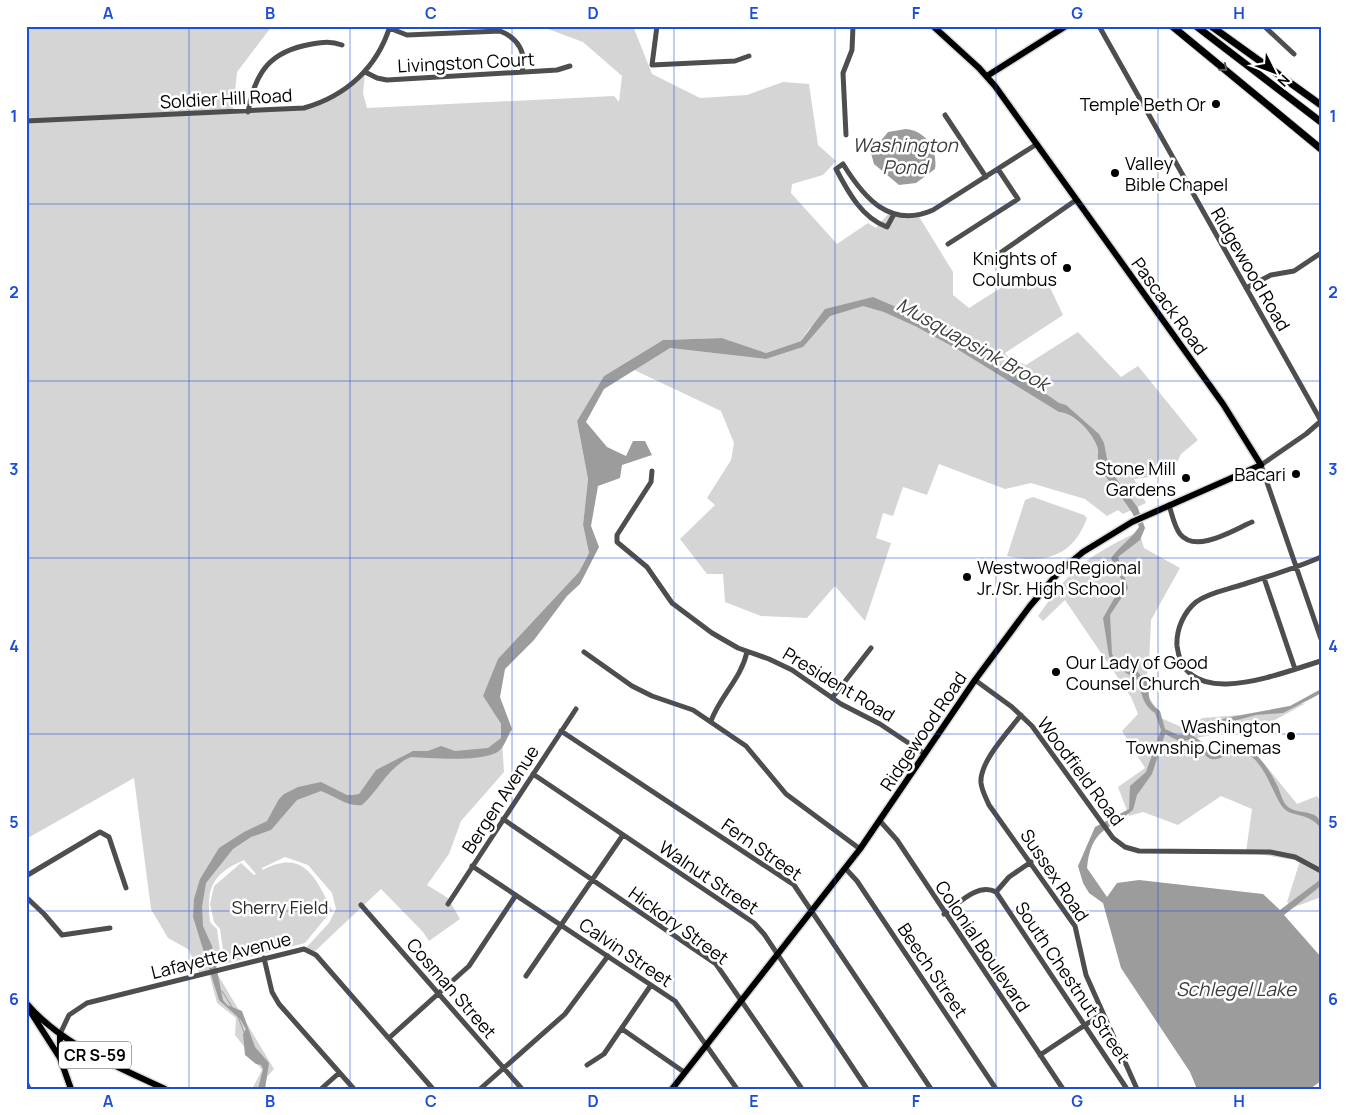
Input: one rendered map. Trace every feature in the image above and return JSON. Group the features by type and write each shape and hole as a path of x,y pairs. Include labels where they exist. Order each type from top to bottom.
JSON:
{"highway":[{"path":"1172,26 1321,149"},
{"path":"1196,26 1321,122"},
{"path":"1211,26 1321,105"}],"main road":[{"name":"Pascack Road","path":"933,26 987,76 1223,404 1261,465"},
{"path":"987,76 1056,29 1066,26"},
{"name":"Ridgewood Road","path":"672,1089 741,998 812,911 860,848 975,680 1030,606 1059,572 1083,552 1132,522 1261,465"},
{"path":"26,1004 60,1034 60,1058"},
{"path":"26,1004 60,1058 71,1089"},
{"name":"CR S-59","path":"60,1034 101,1058 165,1089"}],"street":[{"path":"657,26 652,65 735,61 749,56"},
{"path":"846,135 843,73 852,50 853,26"},
{"name":"Ridgewood Road","path":"1099,26 1321,421"},
{"path":"1264,26 1294,54"},
{"path":"389,27 407,35 500,31 512,37 520,47 524,58 522,72"},
{"name":"Soldier Hill Road","path":"26,121 292,110 316,104 343,91 365,72 379,52 389,27"},
{"path":"248,112 251,94 259,76 278,56 295,47 332,41 342,44"},
{"name":"Livingston Court","path":"365,72 377,78 387,80 557,70 570,66"},
{"path":"945,115 986,177"},
{"path":"894,214 887,227 881,225 860,208 848,193 836,169 843,164 864,194 881,208 894,214 911,216 925,213 1037,144"},
{"path":"948,244 1018,199 998,169"},
{"path":"990,260 1076,200"},
{"path":"1246,288 1271,275 1294,271 1321,253"},
{"path":"1261,465 1306,434 1321,421"},
{"name":"Pascack Road","path":"1261,465 1321,639"},
{"name":"President Road","path":"652,471 651,482 617,535 617,542 647,567 664,594 680,610 722,639 747,652 781,664 832,698 880,724 925,754"},
{"path":"1169,505 1180,533 1193,542 1204,541 1252,522"},
{"path":"1321,557 1296,568 1206,596 1194,604 1180,625 1177,640 1179,654 1185,666 1195,676 1216,684 1244,683 1321,661"},
{"path":"1264,578 1294,669"},
{"path":"832,698 871,648"},
{"path":"584,652 642,692 684,705 711,721 753,752 786,794 860,848"},
{"path":"711,721 717,708 741,672 747,652"},
{"name":"Woodfield Road","path":"975,680 1021,715 1118,843 1139,851 1270,852 1295,857 1318,869"},
{"name":"Bergen Avenue","path":"448,904 576,709"},
{"name":"Sussex Road","path":"1021,715 986,762 981,782 989,805 1075,926 1084,968 1137,1089"},
{"name":"Fern Street","path":"562,731 794,885 931,1089"},
{"name":"Walnut Street","path":"533,774 754,923 777,954 867,1089"},
{"name":"Hickory Street","path":"503,819 716,964 802,1089"},
{"name":"Colonial Boulevard","path":"880,821 897,840 944,914 1062,1089"},
{"path":"26,876 97,832 103,832 109,837 126,888"},
{"path":"526,976 623,835"},
{"path":"944,914 978,890 987,889 996,892 1009,877 1031,862"},
{"name":"Calvin Street","path":"472,866 675,1001 737,1089"},
{"name":"Beech Street","path":"845,868 857,881 996,1089"},
{"name":"South Chestnut Street","path":"996,892 1126,1088"},
{"path":"389,1038 459,977 479,954 516,895"},
{"path":"26,897 62,935 110,928"},
{"name":"Cosman Street","path":"361,905 522,1089"},
{"name":"Lafayette Avenue","path":"60,1034 69,1015 87,1002 298,949 312,951 431,1088"},
{"path":"480,1089 565,1014 608,956"},
{"path":"264,958 272,992 279,1004 354,1089"},
{"path":"587,1065 604,1054 651,985"},
{"path":"1040,1055 1103,1013"},
{"path":"622,1029 684,1072"},
{"path":"321,1089 339,1072"},
{"path":"26,1082 29,1089"}],"green space":[{"name":"Sherry Field","path":"26,26 272,26 237,72 233,112 292,110 327,100 365,72 363,93 367,108 614,96 619,102 622,76 583,42 540,26 633,26 652,74 700,98 747,95 783,82 809,84 818,145 836,161 823,175 792,184 791,193 837,244 868,223 876,228 889,213 918,215 953,272 953,295 969,308 1018,277 1028,290 1046,279 1063,315 1005,353 1010,359 1026,365 1078,332 1121,377 1138,366 1198,440 1181,454 1176,465 1165,467 1157,463 1151,477 1134,479 1146,503 1123,514 1118,510 1107,516 1085,499 1031,483 1005,489 939,464 927,495 903,487 893,516 883,513 876,538 891,543 865,621 835,586 807,618 761,616 725,602 723,574 707,574 680,539 715,505 707,498 731,460 734,443 721,411 632,369 670,348 766,359 803,347 811,326 801,341 766,353 722,338 663,340 604,376 577,421 588,479 583,525 589,553 579,572 483,696 501,724 504,772 461,821 449,854 427,885 448,898 460,919 429,941 423,932 381,889 313,953 304,950 329,923 336,909 332,893 308,865 285,857 262,868 263,870 277,864 289,863 299,865 314,878 332,910 305,943 225,964 220,929 214,922 210,904 214,886 241,863 254,875 256,874 244,860 225,871 214,884 209,900 210,922 217,929 221,959 215,970 274,1069 264,1080 263,1089 252,1089 262,1070 235,1035 236,1018 217,1003 209,973 200,974 188,949 168,938 151,909 134,778 26,839"},
{"path":"1033,497 1084,515 1087,518 1074,542 1056,555 1033,559 1007,556 1025,500"},
{"path":"1142,530 1140,535 1144,548 1180,568 1151,620 1149,665 1145,683 1147,693 1161,718 1188,730 1202,718 1240,715 1306,703 1273,721 1193,739 1209,756 1253,750 1297,804 1317,796 1321,802 1321,897 1292,908 1287,902 1300,861 1246,852 1252,809 1221,796 1178,825 1143,812 1129,816 1118,787 1145,768 1122,731 1138,714 1131,697 1065,600 1043,621 1038,616 1063,583 1079,567 1105,549"}],"water":[{"name":"Washington Pond","path":"906,129 919,133 929,142 935,155 935,169 916,183 899,185 874,164 871,153 888,132"},
{"name":"Schlegel Lake","path":"873,297 958,334 963,344 1013,371 1059,403 1066,405 1099,434 1104,443 1109,469 1138,508 1145,528 1140,540 1118,557 1128,588 1110,615 1112,654 1118,662 1135,669 1147,682 1150,701 1160,711 1165,729 1178,735 1186,735 1197,727 1226,718 1290,706 1321,689 1321,693 1283,713 1256,715 1211,727 1192,735 1202,742 1211,754 1241,747 1255,754 1269,770 1286,805 1296,811 1313,814 1320,821 1321,828 1310,819 1285,809 1277,798 1264,771 1252,757 1244,752 1235,751 1218,759 1213,759 1205,755 1190,740 1179,741 1165,734 1152,774 1137,795 1133,810 1108,827 1096,838 1089,855 1087,868 1107,897 1117,883 1139,880 1263,894 1280,910 1321,879 1321,885 1317,889 1284,915 1321,957 1321,1081 1310,1089 1197,1089 1190,1072 1121,968 1103,903 1089,893 1083,883 1078,866 1095,827 1129,809 1130,786 1146,772 1161,730 1155,713 1148,707 1143,698 1138,680 1116,667 1109,656 1103,618 1123,583 1111,558 1139,527 1130,510 1099,465 1098,448 1095,441 1086,429 1070,415 1059,412 957,349 917,327 884,312 863,306 830,316 803,347 766,359 670,348 604,389 586,422 607,447 626,456 633,441 645,441 652,455 622,465 620,478 598,486 591,526 599,547 580,584 567,596 534,640 505,669 500,697 512,729 502,748 493,754 483,757 444,759 411,757 396,766 362,805 346,803 321,791 297,800 271,830 251,837 233,849 206,883 202,907 203,926 212,946 223,1000 227,1005 242,1011 255,1047 269,1063 265,1089 258,1089 263,1069 261,1065 256,1064 245,1055 243,1034 246,1029 240,1019 219,1000 193,917 194,899 200,879 219,848 244,832 267,821 279,799 284,794 298,787 321,782 347,795 359,794 376,770 413,751 428,751 441,746 455,751 488,748 501,738 501,724 483,696 498,659 579,572 589,553 583,525 588,479 577,421 604,376 663,340 722,338 766,353 801,341 825,309"}],"waterway":[{"name":"Musquapsink Brook","path":"222,991 232,1007"},
{"name":"Musquapsink Brook","path":"238,1017 244,1032"}],"place":[{"name":"Temple Beth Or","path":"1216,104"},
{"name":"Valley Bible Chapel","path":"1115,173"},
{"name":"Knights of Columbus","path":"1067,268"},
{"name":"Bacari","path":"1296,474"},
{"name":"Stone Mill Gardens","path":"1186,478"},
{"name":"Westwood Regional Jr./Sr. High School","path":"967,577"},
{"name":"Our Lady of Good Counsel Church","path":"1056,672"},
{"name":"Washington Township Cinemas","path":"1291,736"}]}
